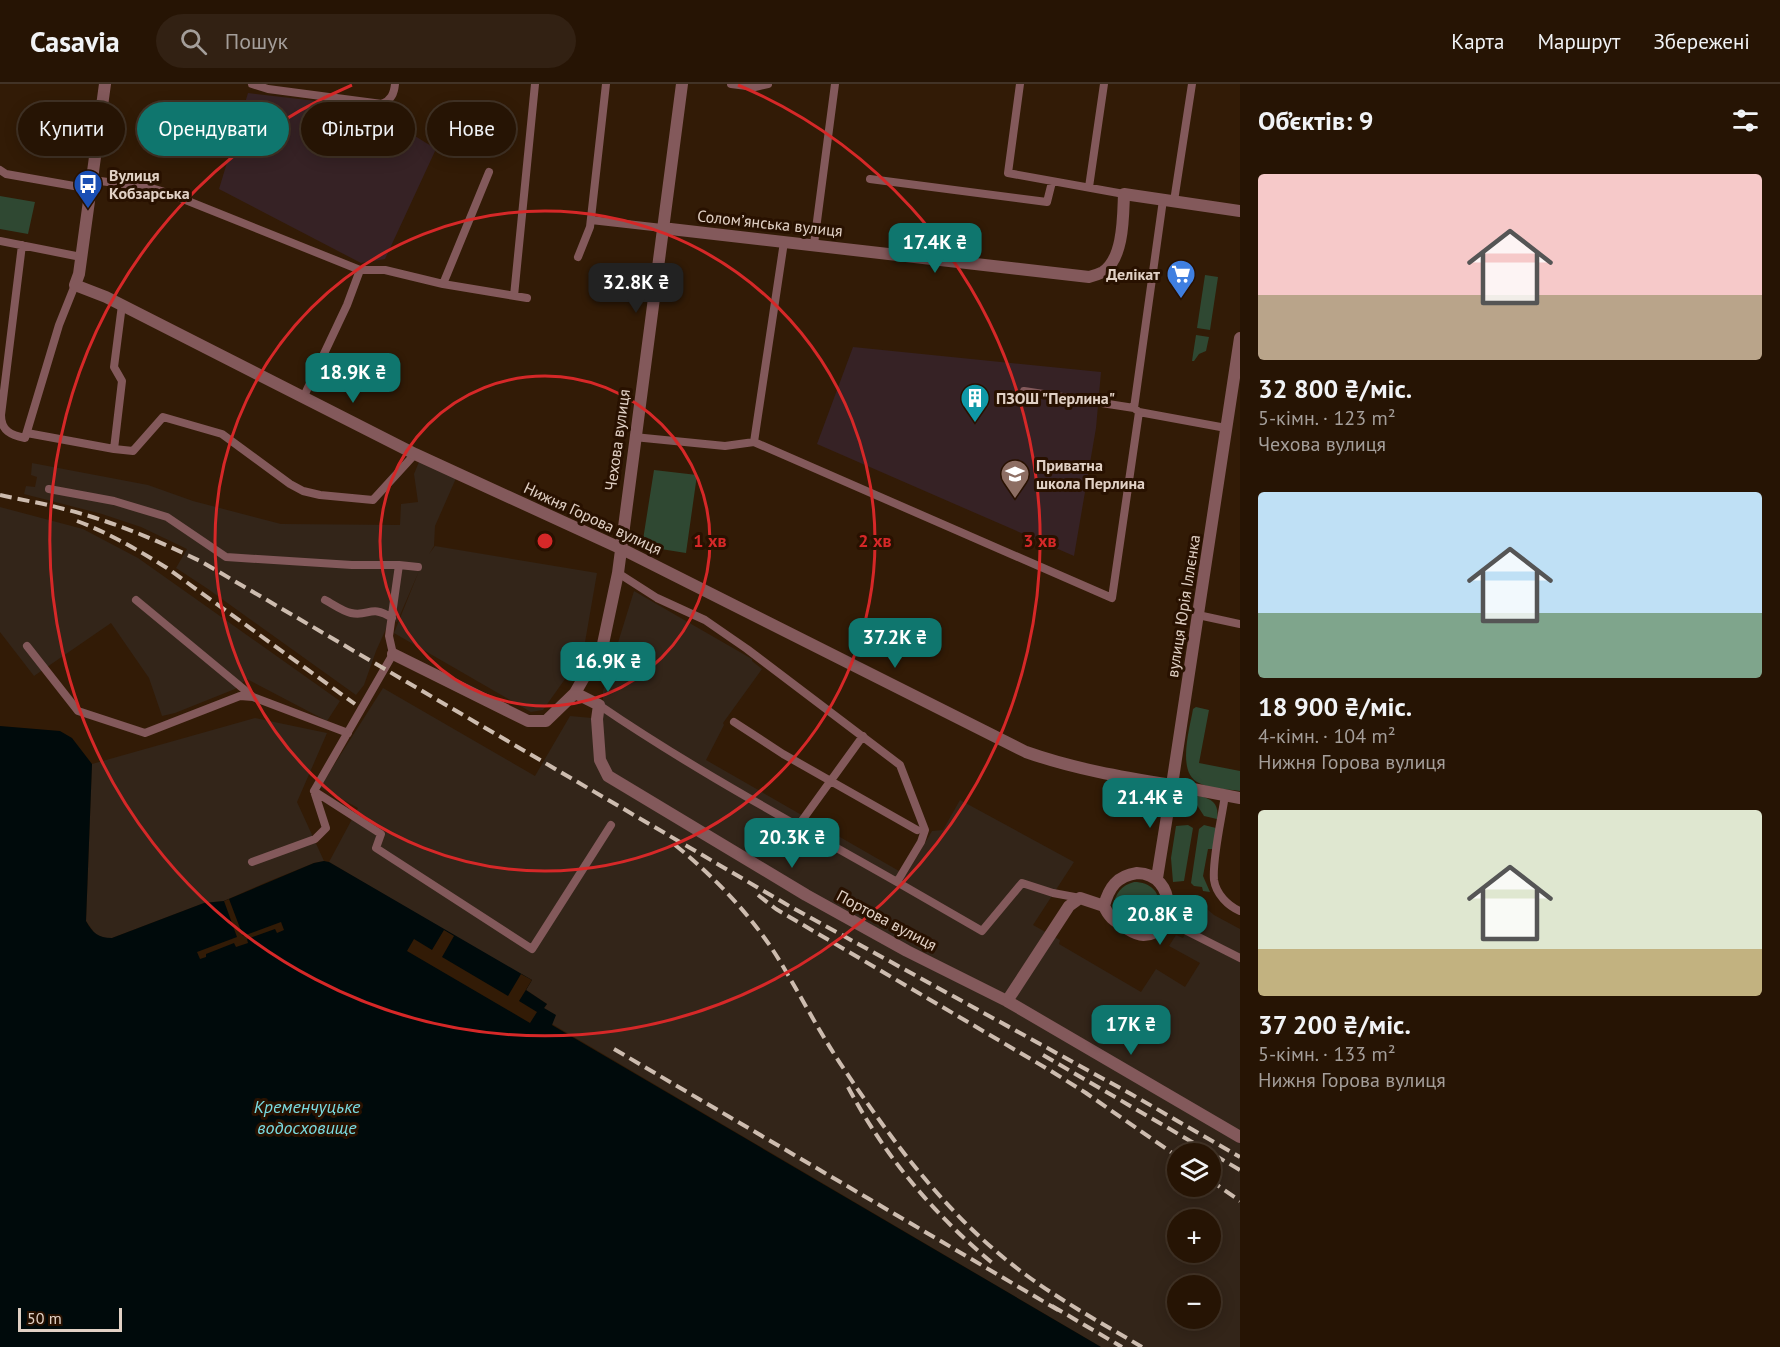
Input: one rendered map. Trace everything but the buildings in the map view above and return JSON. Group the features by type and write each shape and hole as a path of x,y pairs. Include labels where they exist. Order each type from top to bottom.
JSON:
{"street":[{"path":"75,285 81,257 105,84"},
{"name":"Чехова вулиця","path":"393,654 528,722 546,721 575,693 603,644 618,573 682,84"},
{"path":"1124,194 1240,211"},
{"name":"Соломʼянська вулиця","path":"662,228 1089,278 1105,271 1116,256 1122,232 1124,194"},
{"name":"Нижня Горова вулиця","path":"75,285 122,305 415,454 620,548 1026,752 1052,761 1114,776 1240,798"},
{"name":"вулиця Юрія Іллєнка","path":"1157,878 1226,428 1236,392 1240,338"},
{"path":"575,693 598,705"},
{"name":"Портова вулиця","path":"598,705 600,760 608,776 806,895 908,951 1007,1001 1240,1137"},
{"path":"1007,1001 1069,906 1080,898 1104,906 1110,919 1137,934 1147,935 1165,920 1168,906 1163,886 1157,878 1147,873 1127,874 1118,879 1104,906"}],"lane":[{"path":"252,84 382,104 389,101 395,84"},
{"path":"307,94 308,84"},
{"path":"514,296 535,84"},
{"path":"578,257 590,227 606,84"},
{"path":"731,84 755,87 768,84"},
{"path":"814,244 835,85 824,84"},
{"path":"1020,84 1008,173 1124,194"},
{"path":"1089,188 1104,84"},
{"path":"634,437 725,446 754,442 1112,598 1136,410 1169,200 1192,84"},
{"path":"0,170 6,174 91,184 148,187 360,270 384,270 443,284 527,298"},
{"path":"443,284 489,172"},
{"path":"870,179 1047,202 1052,182"},
{"path":"591,220 662,228"},
{"path":"0,241 81,257"},
{"path":"754,442 784,242"},
{"path":"22,245 1,421 6,431 11,434 26,438 59,325 75,285"},
{"path":"304,396 347,305 360,270"},
{"path":"114,449 122,381 114,367 122,305"},
{"path":"1024,391 1226,428"},
{"path":"27,433 133,451 163,417 224,436 297,488 320,495 368,501 377,497 415,454"},
{"path":"49,489 114,501 167,517 226,556 357,566 418,567"},
{"path":"252,862 315,839 326,828 314,791 393,654 389,639 399,565"},
{"path":"618,573 657,598 705,620 900,765 925,830 921,842 897,882"},
{"path":"136,600 253,697"},
{"path":"325,600 355,614 378,610 392,618"},
{"path":"1198,615 1240,624"},
{"path":"27,646 78,711 145,732 240,696 253,697 348,733"},
{"path":"598,705 634,729 798,826 982,931 1022,883 1053,893 1080,898"},
{"path":"734,722 829,781 917,830"},
{"path":"798,826 862,736"},
{"path":"314,791 381,834 376,848 532,949 610,825"},
{"path":"1225,795 1214,880 1221,896 1229,906 1240,911"},
{"path":"1165,920 1240,958"}],"shaded area":[{"path":"248,93 325,102 301,102 301,156 415,156 415,136 427,143 427,156 433,156 385,259 361,263 219,189 229,156 289,156 289,102 245,102"},
{"name":"Приватна школа Перлина","path":"853,347 1101,372 1096,428 1074,556 817,444"},
{"path":"421,457 457,476 435,526 434,546 429,554 435,546 597,573 584,648 543,710 531,712 394,633 419,571 397,622 390,620 364,685 356,695 176,568 187,549 141,527 102,514 24,494 26,486 35,487 37,477 31,475 32,463 148,485 193,501 281,524 400,525 401,504 418,502 414,474"},
{"path":"0,507 83,529 138,558 340,701 327,721 247,679 235,689 162,716 149,678 111,623 34,676 0,632"},
{"path":"634,591 752,659 762,669 723,723 706,760 906,875 932,831 943,830 960,800 1074,862 1033,925 1060,940 1059,944 1141,992 1156,969 1185,987 1200,963 1169,946 1176,935 1183,938 1190,925 1181,921 1191,901 1208,906 1207,909 1214,915 1240,929 1240,1347 1101,1347 552,1024 544,1008 547,1004 526,990 531,981 329,862 358,808 320,787 383,688 535,776 570,716 603,719 603,691"},
{"path":"255,718 327,733 297,802 324,861 314,863 224,901 204,903 112,938 104,938 95,934 86,921 92,764"}],"green space":[{"path":"0,196 35,202 28,234 0,229"},
{"path":"1205,275 1218,277 1210,330 1197,328"},
{"path":"1196,335 1209,337 1206,351 1192,361"},
{"path":"654,470 697,475 686,553 642,546"},
{"path":"1196,707 1209,710 1199,763 1240,771 1240,791 1208,786 1192,778 1188,770 1186,749 1193,709"},
{"path":"1199,796 1214,803 1217,819 1204,816 1195,802 1194,797"},
{"path":"1188,825 1193,828 1184,881 1173,882 1171,858 1176,826"},
{"path":"1204,825 1216,828 1213,849 1208,849 1203,876 1210,892 1203,891 1202,887 1191,883 1199,829"},
{"path":"1134,882 1149,886 1158,896 1159,909 1153,924 1142,925 1131,921 1114,907 1115,898 1120,891 1126,885"}],"water":[{"name":"Кременчуцьке водосховище","path":"0,726 60,731 72,738 92,764 86,921 99,936 112,938 204,903 224,901 314,863 329,862 532,980 526,990 547,1004 544,1008 556,1015 552,1025 1101,1347 0,1347"}],"pier":[{"path":"229,899 243,936 281,922 284,930 277,933 275,929 247,939 248,943 236,947 234,943 206,954 206,957 200,959 197,952 237,937 224,901"},
{"path":"444,930 454,936 442,957 508,996 521,974 532,980 519,1001 537,1012 530,1023 407,951 414,939 432,950"}],"railway":[{"path":"0,495 99,519 202,562 791,907 1131,1094 1240,1157"},
{"path":"77,521 123,542 167,568 355,704"},
{"path":"675,845 719,885 759,930 865,1100 927,1182 950,1207 999,1254 1026,1275 1069,1304 1142,1347"},
{"path":"758,895 776,909 1051,1071 1167,1149"},
{"path":"614,1049 1058,1310"},
{"path":"1043,1055 1240,1170"},
{"path":"848,1087 878,1137 913,1184 952,1227 996,1266"},
{"path":"1221,1188 1240,1201"},
{"path":"1052,1306 1122,1347"}],"place":[{"name":"Вулиця Кобзарська","path":"88,210"},
{"name":"Делікат","path":"1181,300"},
{"name":"ПЗОШ \"Перлина\"","path":"975,424"},
{"name":"Приватна школа Перлина","path":"1015,500"}]}
